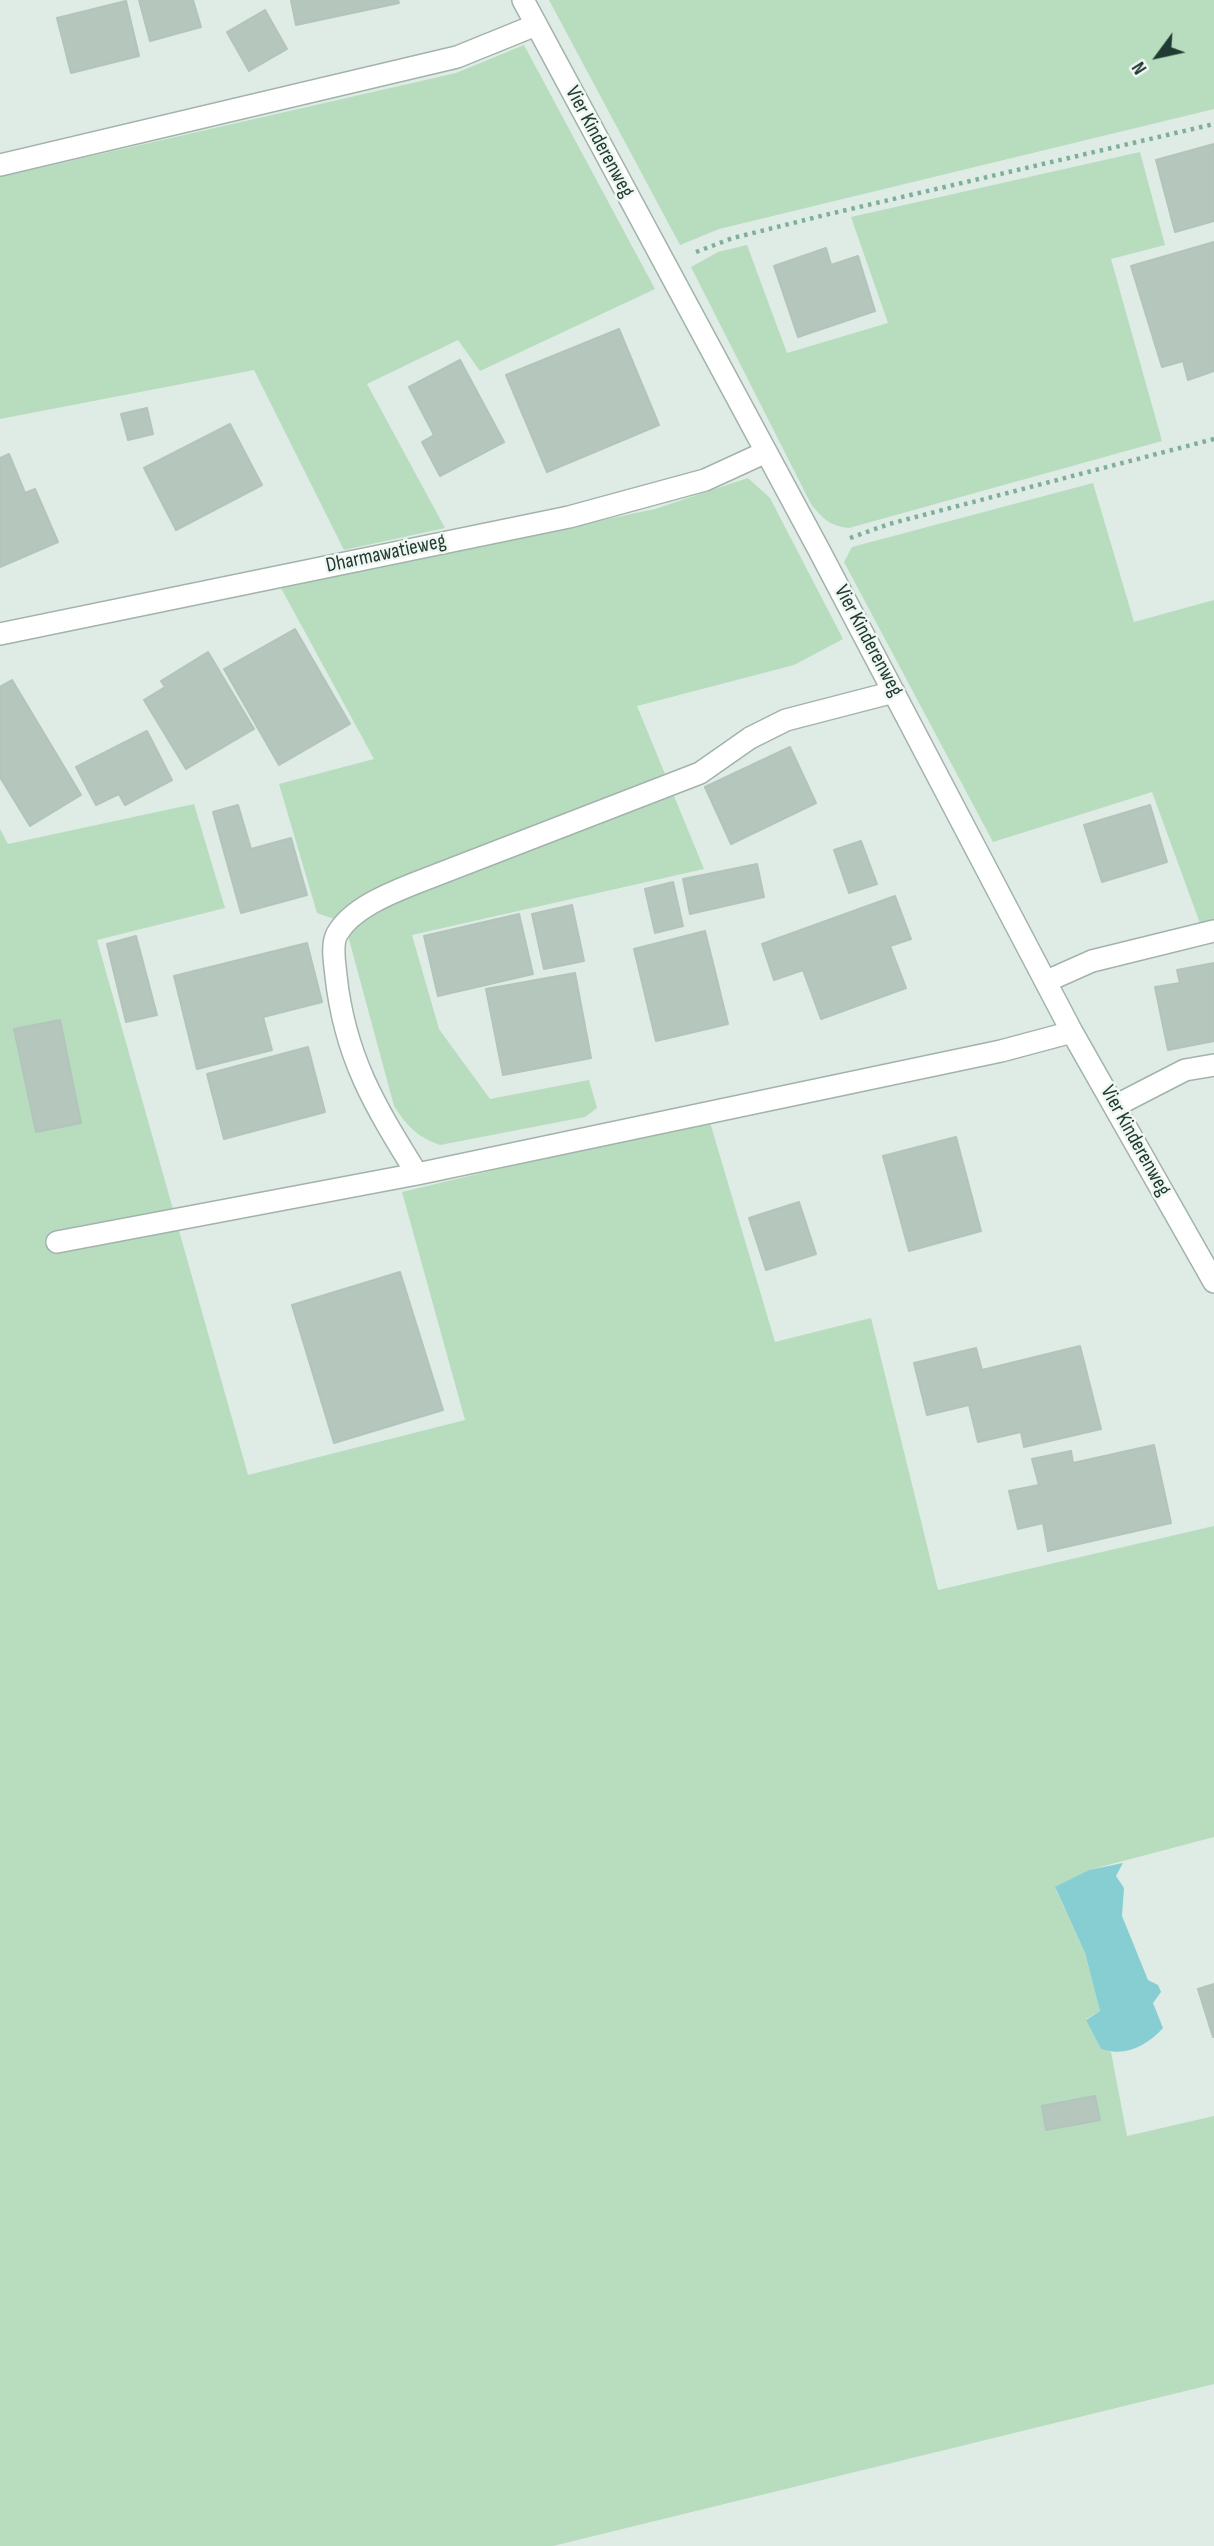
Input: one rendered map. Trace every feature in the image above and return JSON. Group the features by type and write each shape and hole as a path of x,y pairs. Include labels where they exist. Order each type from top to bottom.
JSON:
{"street":[{"name":"Vier Kinderenweg","path":"523,0 819,550 1072,1032 1214,1282"},
{"path":"0,164 457,57 536,25"},
{"name":"Dharmawatieweg","path":"0,634 569,517 705,480 766,452"},
{"path":"417,1174 359,1075 346,1029 334,953 336,934 351,919 385,895 700,773 750,738 786,720 894,692"},
{"path":"1047,981 1092,961 1214,931"},
{"path":"57,1242 417,1174 1001,1051 1072,1032"},
{"path":"1115,1106 1185,1070 1214,1065"}],"path":[{"path":"667,266 733,238 1214,124"},
{"path":"819,550 889,524 1214,439"}],"green space":[{"path":"549,0 1214,0 1214,109 719,229 680,245"},
{"path":"524,45 655,289 480,371 458,340 367,384 445,528 344,550 254,370 0,419 0,177 456,73"},
{"path":"1140,152 1165,245 1111,259 1162,441 849,528 837,526 823,518 811,504 691,267 718,252 747,245 787,353 888,323 851,217"},
{"path":"748,478 770,498 843,639 794,665 637,706 704,869 412,935 439,1029 490,1099 589,1080 597,1108 585,1117 440,1145 432,1142 413,1130 394,1106 347,932 337,920 317,913 279,784 374,759 281,588 655,509"},
{"path":"1093,483 1134,622 1214,600 1214,922 1201,926 1152,792 993,842 844,562 852,547"},
{"path":"194,804 225,908 97,940 248,1475 465,1420 402,1192 709,1119 775,1342 871,1318 938,1590 1214,1526 1214,1837 1089,1870 1055,1888 1085,1953 1100,2011 1086,2019 1101,2049 1111,2052 1127,2136 1214,2116 1214,2384 553,2546 0,2546 0,829 8,844"}],"water":[{"path":"1123,1863 1116,1876 1124,1888 1122,1916 1148,1980 1158,1985 1161,1992 1153,2003 1163,2028 1143,2045 1119,2052 1101,2049 1086,2020 1100,2011 1085,1953 1055,1887 1089,1870"}],"building":[{"path":"139,0 193,0 201,27 150,41"},
{"path":"291,0 398,0 399,3 296,25"},
{"path":"126,1 139,56 71,73 57,18"},
{"path":"265,10 287,49 249,71 227,32"},
{"path":"1214,144 1214,221 1175,232 1156,160"},
{"path":"1214,242 1214,371 1188,380 1183,361 1162,367 1131,266"},
{"path":"826,248 831,265 858,256 875,311 798,337 774,266"},
{"path":"619,329 659,425 547,472 506,375"},
{"path":"460,360 504,442 440,476 422,442 434,435 409,387"},
{"path":"147,408 153,434 128,440 121,414"},
{"path":"230,424 262,485 176,530 144,468"},
{"path":"9,454 25,493 35,489 58,542 0,567 0,458"},
{"path":"295,629 350,724 279,765 224,669"},
{"path":"208,652 254,729 186,769 144,700 165,687 161,681"},
{"path":"12,680 81,795 30,826 0,777 0,687"},
{"path":"147,731 172,780 125,805 119,794 96,805 76,767"},
{"path":"790,747 816,803 731,844 705,787"},
{"path":"238,805 251,849 291,838 307,895 241,913 213,812"},
{"path":"1150,805 1167,862 1102,882 1084,825"},
{"path":"861,841 877,884 849,893 834,850"},
{"path":"757,864 764,897 690,914 683,879"},
{"path":"673,882 683,926 655,933 645,889"},
{"path":"895,896 911,939 890,946 906,988 821,1019 803,970 774,980 762,944"},
{"path":"572,905 584,961 544,969 532,914"},
{"path":"519,914 533,974 438,996 424,936"},
{"path":"705,931 728,1024 656,1041 634,949"},
{"path":"136,936 157,1015 126,1022 107,944"},
{"path":"307,943 322,1002 263,1017 272,1050 197,1069 174,976"},
{"path":"1214,963 1214,1041 1168,1050 1155,987 1180,983 1177,970"},
{"path":"575,973 591,1058 503,1075 486,989"},
{"path":"60,1020 81,1123 36,1132 14,1029"},
{"path":"308,1047 325,1112 224,1139 207,1074"},
{"path":"956,1137 981,1231 909,1251 883,1156"},
{"path":"799,1202 816,1254 766,1270 749,1218"},
{"path":"400,1272 443,1410 334,1443 292,1305"},
{"path":"1080,1346 1101,1429 1024,1447 1021,1432 978,1442 969,1405 927,1415 914,1363 976,1348 982,1370"},
{"path":"1154,1445 1171,1523 1048,1551 1043,1523 1018,1529 1009,1491 1039,1485 1032,1459 1071,1451 1073,1463"},
{"path":"1214,1984 1214,2037 1213,2037 1198,1989"},
{"path":"1095,2096 1100,2120 1046,2130 1042,2106"}]}
